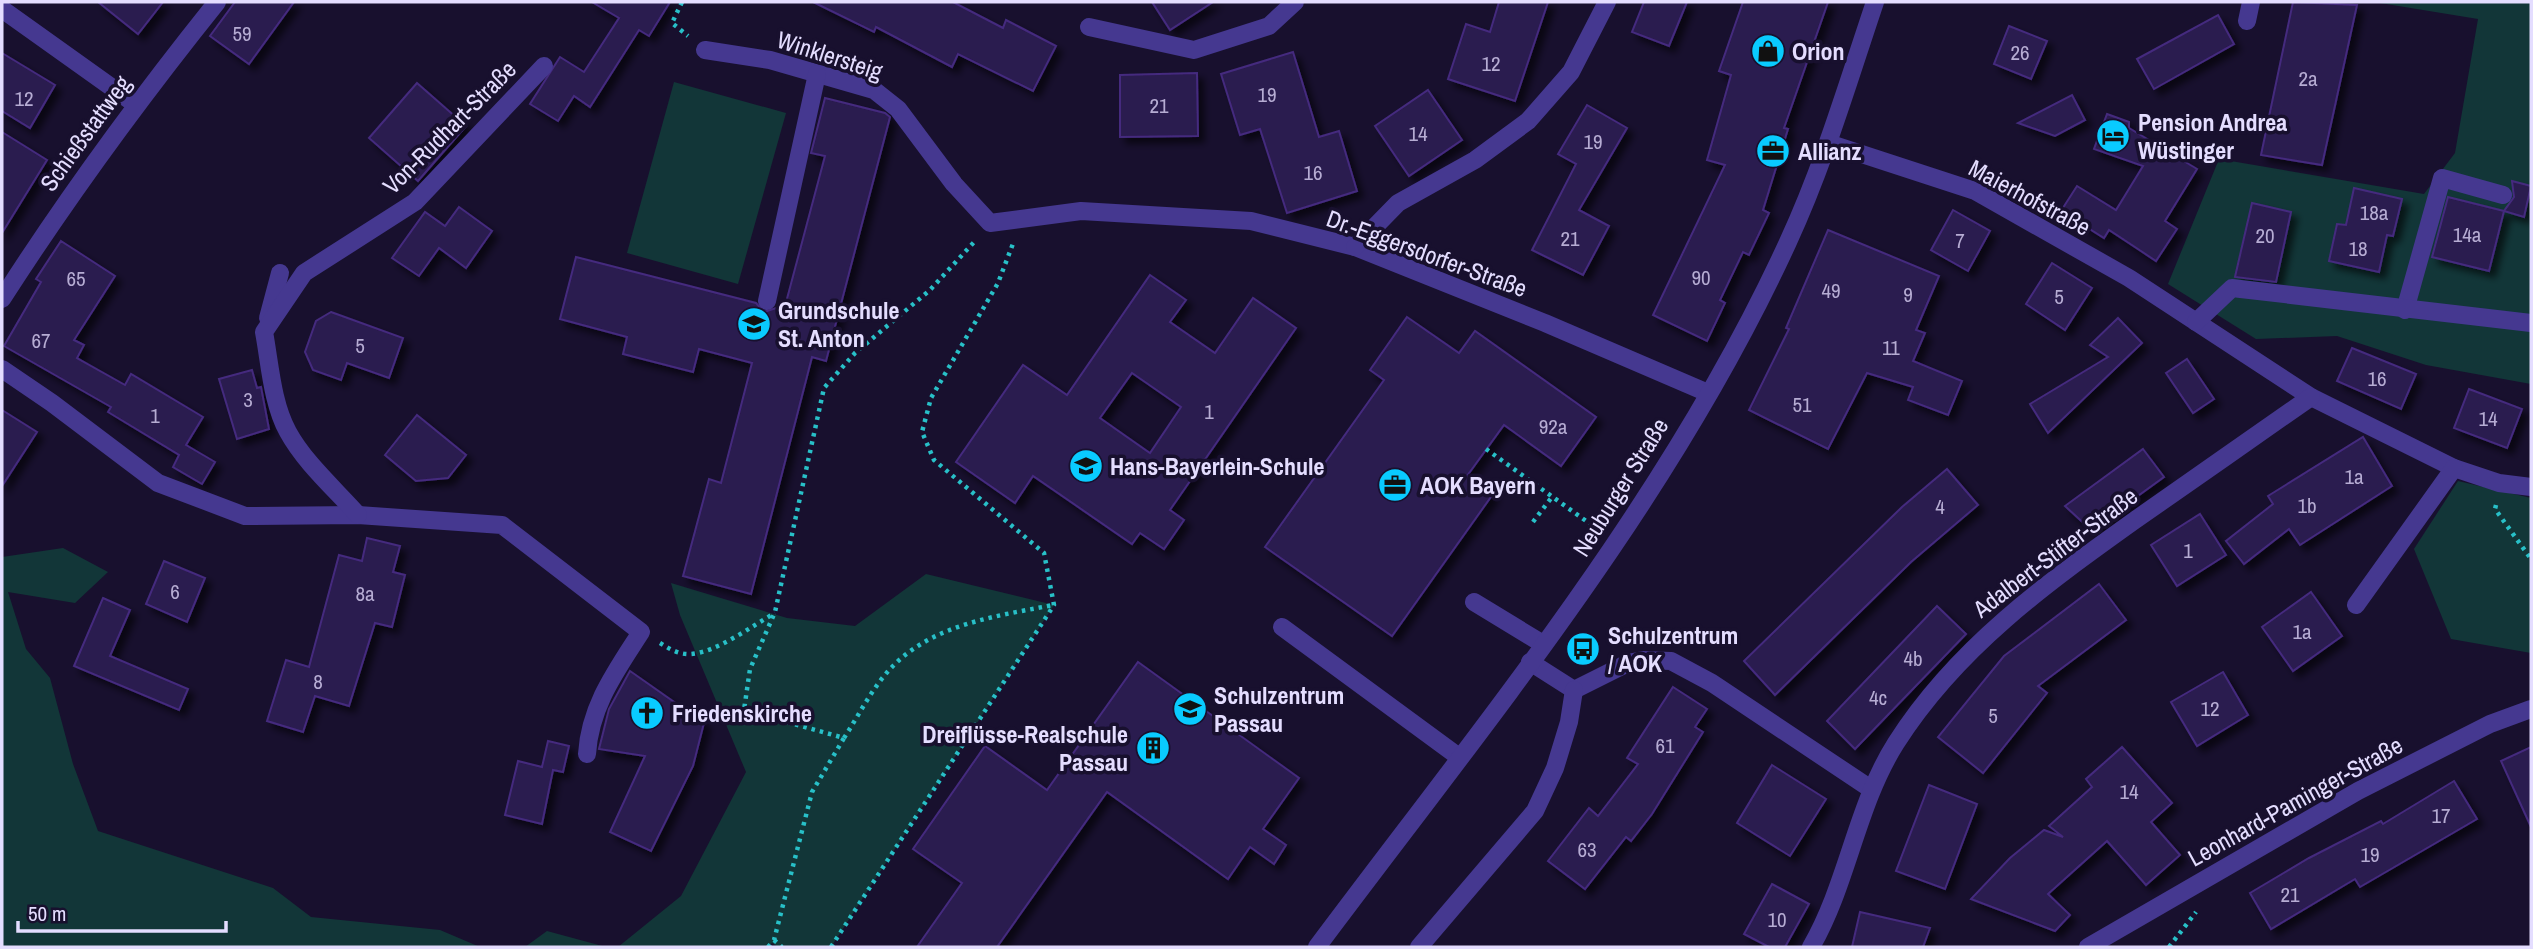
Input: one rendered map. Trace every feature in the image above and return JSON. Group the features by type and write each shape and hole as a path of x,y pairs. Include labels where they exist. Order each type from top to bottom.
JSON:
{"street":[{"name":"Schießstattweg","path":"2,299 50,224 135,104 217,2"},
{"path":"1089,27 1194,50 1269,26 1295,2"},
{"path":"1355,247 1398,203 1475,160 1528,121 1571,72 1608,2"},
{"name":"Neuburger Straße","path":"1317,947 1543,644 1648,492 1708,393 1788,242 1828,143 1875,2"},
{"path":"2247,21 2251,2"},
{"path":"2,9 135,104"},
{"name":"Winklersteig","path":"705,50 770,60 874,90 898,109 954,184 990,223"},
{"name":"Von-Rudhart-Straße","path":"264,332 304,273 415,202 544,66"},
{"path":"767,301 817,74"},
{"name":"Maierhofstraße","path":"1828,143 1975,191 2129,278 2311,397 2454,468 2499,483 2531,487"},
{"path":"2405,310 2442,178 2503,195"},
{"name":"Dr.-Eggersdorfer-Straße","path":"990,223 1081,211 1251,221 1355,247 1545,323 1708,393"},
{"path":"280,274 264,332 275,391 288,431 318,471 358,515"},
{"path":"2196,322 2232,289 2531,323"},
{"path":"2,369 158,483 245,516 358,515 502,525 641,632 601,694 588,735 587,754"},
{"name":"Adalbert-Stifter-Straße","path":"1811,947 1843,880 1871,789 1896,744 1929,696 1992,628 2077,561 2311,397"},
{"path":"2356,605 2454,468"},
{"path":"1474,602 1543,644"},
{"path":"1282,627 1459,757"},
{"path":"1574,690 1628,663 1643,660 1671,661 1712,683 1871,789"},
{"path":"1530,662 1574,690"},
{"path":"1419,947 1535,811 1555,768 1569,723 1574,690"},
{"name":"Leonhard-Paminger-Straße","path":"2088,947 2358,791 2490,724 2531,709"}],"path":[{"path":"682,2 672,23 705,50"},
{"path":"831,947 1054,605 1044,553 934,460 922,432 931,398 998,283 1022,217"},
{"path":"844,738 744,710 750,669 775,612 824,388 855,353 930,290 990,223"},
{"path":"1486,449 1594,527"},
{"path":"2499,483 2495,509 2531,559"},
{"path":"1533,522 1552,497"},
{"path":"768,947 774,940 812,792 844,738 892,667 918,645 953,629 990,617 1054,605"},
{"path":"641,632 677,653 692,654 733,638 775,612"},
{"path":"774,940 782,947"}],"green space":[{"path":"2374,2 2531,2 2531,384 2426,365 2337,336 2256,339 2168,284 2219,159 2424,194 2455,153 2478,19"},
{"path":"674,82 786,113 738,284 627,253"},
{"path":"2458,481 2531,498 2531,653 2451,639 2414,549"},
{"path":"63,548 108,572 75,603 8,592 26,649 50,678 73,764 98,831 273,888 311,917 440,930 480,947 2,947 2,557"},
{"path":"926,574 1054,605 831,947 778,947 772,943 767,947 618,947 681,896 746,772 680,615 671,583 787,618 855,626"},
{"path":"547,931 606,947 525,947"}],"building":[{"path":"98,2 163,2 138,34"},
{"path":"235,2 294,2 249,64 210,36"},
{"path":"592,2 670,2 649,36 639,30 590,107 574,96 558,121 530,104 560,57 584,72 619,18"},
{"path":"813,2 953,2 1003,28 1006,20 1056,46 1033,91 958,54 952,67 876,27 874,32"},
{"path":"1152,2 1213,2 1170,30"},
{"path":"1499,2 1548,2 1515,101 1448,79 1466,24 1490,32"},
{"path":"1644,2 1687,2 1669,46 1632,32"},
{"path":"1743,2 1828,2 1784,128 1788,129 1763,210 1769,213 1749,255 1743,252 1720,300 1725,303 1707,341 1653,315 1725,165 1707,160 1731,75 1719,71"},
{"path":"2293,2 2357,5 2322,165 2261,155"},
{"path":"2218,15 2234,44 2154,89 2137,59"},
{"path":"2009,26 2047,41 2031,79 1994,64"},
{"path":"1293,52 1319,137 1339,131 1357,191 1287,213 1260,129 1240,135 1221,74"},
{"path":"2,53 55,85 30,128 2,111"},
{"path":"1197,73 1198,136 1120,137 1120,75"},
{"path":"417,83 466,126 418,181 369,138"},
{"path":"1428,90 1462,140 1409,176 1375,126"},
{"path":"2072,95 2085,120 2055,136 2018,123"},
{"path":"825,98 885,113 890,117 826,361 812,357 751,594 683,576 709,479 721,483 752,363 699,349 693,372 623,354 627,337 560,319 576,257 756,303 764,312 776,308 784,310 825,156 811,153"},
{"path":"1587,105 1627,128 1579,210 1609,226 1583,275 1532,250 1576,164 1558,154"},
{"path":"2107,114 2129,122 2129,128 2197,169 2165,221 2177,229 2156,261 2109,230 2104,238 2061,211 2077,186 2116,210 2143,166 2094,149"},
{"path":"2,132 47,160 2,233"},
{"path":"2512,181 2531,186 2524,217 2504,211 2514,197"},
{"path":"2354,188 2402,199 2393,236 2387,235 2379,272 2329,261 2337,224 2346,225"},
{"path":"2448,197 2504,211 2489,271 2432,257"},
{"path":"2252,203 2291,212 2276,282 2235,277"},
{"path":"459,207 492,231 466,268 439,248 419,276 392,258 425,212 445,226"},
{"path":"1953,210 1990,231 1968,271 1931,250"},
{"path":"1828,230 1939,276 1916,330 1925,333 1913,361 1962,381 1948,415 1908,400 1913,387 1867,373 1828,449 1749,410 1789,329 1786,328"},
{"path":"61,241 115,276 74,340 84,345 77,358 125,385 131,374 203,417 186,445 215,462 202,484 173,467 179,455 108,412 111,407 4,346 41,282 36,279"},
{"path":"2052,263 2092,288 2065,330 2026,304"},
{"path":"1150,275 1186,300 1170,322 1215,353 1253,298 1296,328 1170,510 1184,520 1164,549 1140,533 1132,544 1033,476 1015,503 956,462 1023,365 1067,395","holes":["1132,373 1181,407 1150,453 1100,418"]},
{"path":"331,312 403,338 389,378 347,363 341,380 313,370 305,352 316,321"},
{"name":"AOK Bayern","path":"1407,317 1459,353 1475,331 1596,417 1561,466 1504,425 1467,476 1493,494 1392,636 1265,547 1384,380 1370,370"},
{"path":"2118,318 2142,343 2048,433 2030,404 2108,357 2090,345"},
{"path":"2352,348 2416,374 2401,409 2337,381"},
{"path":"2187,359 2214,399 2193,413 2166,373"},
{"path":"252,370 257,388 261,387 269,429 237,439 219,379"},
{"path":"2469,389 2522,409 2507,448 2454,428"},
{"path":"2,410 37,432 2,486"},
{"path":"417,415 466,455 448,478 416,481 385,455"},
{"path":"2363,437 2392,486 2300,545 2289,529 2244,564 2226,541 2273,504 2268,496"},
{"path":"2143,449 2164,477 2091,530 2065,506"},
{"path":"1947,469 1978,505 1911,562 1775,695 1744,661 1902,507"},
{"path":"2200,514 2226,555 2177,586 2151,545"},
{"path":"367,538 400,546 393,572 405,575 392,627 375,623 349,706 315,696 303,732 267,721 286,660 309,667 339,555 362,561"},
{"path":"164,561 205,578 187,622 146,604"},
{"path":"2099,584 2126,620 2038,686 2047,693 1983,773 1938,737 2004,656"},
{"path":"2311,592 2342,636 2293,671 2262,627"},
{"path":"103,598 130,610 110,656 188,689 179,710 74,666"},
{"path":"1937,606 1966,634 1855,749 1827,721"},
{"path":"1138,662 1299,778 1263,829 1286,845 1274,864 1250,847 1228,879 1107,792 997,947 917,947 962,883 913,849 985,746 1047,790"},
{"path":"630,671 704,723 693,766 651,851 610,832 645,756 599,749 609,709"},
{"path":"2223,672 2248,715 2197,746 2171,702"},
{"path":"1673,687 1707,709 1695,727 1703,732 1652,814 1631,841 1626,837 1585,889 1548,861 1589,808 1598,816 1638,764 1627,758"},
{"path":"548,741 569,746 563,772 553,770 542,824 505,815 518,761 542,767"},
{"path":"2122,747 2172,803 2151,822 2180,855 2146,885 2107,841 2048,894 2070,915 2055,931 1971,899 2010,858 2044,830 2063,837 2049,826 2092,787 2086,779"},
{"path":"2531,747 2531,827 2501,761"},
{"path":"1772,765 1826,799 1790,856 1737,823"},
{"path":"2454,781 2477,819 2360,887 2355,879 2271,929 2250,893 2309,858 2381,821 2383,824"},
{"path":"1929,785 1977,804 1945,889 1896,871"},
{"path":"1772,884 1809,904 1785,947 1769,947 1744,934"},
{"path":"1860,912 1930,928 1923,947 1852,947"}],"place":[{"name":"Orion","path":"1768,51"},
{"name":"Pension Andrea Wüstinger","path":"2113,136"},
{"name":"Allianz","path":"1773,151"},
{"name":"Grundschule St. Anton","path":"754,324"},
{"name":"Hans-Bayerlein-Schule","path":"1086,466"},
{"name":"AOK Bayern","path":"1395,485"},
{"name":"Schulzentrum / AOK","path":"1583,649"},
{"name":"Schulzentrum Passau","path":"1190,709"},
{"name":"Friedenskirche","path":"647,713"},
{"name":"Dreiflüsse-Realschule Passau","path":"1153,748"}]}
